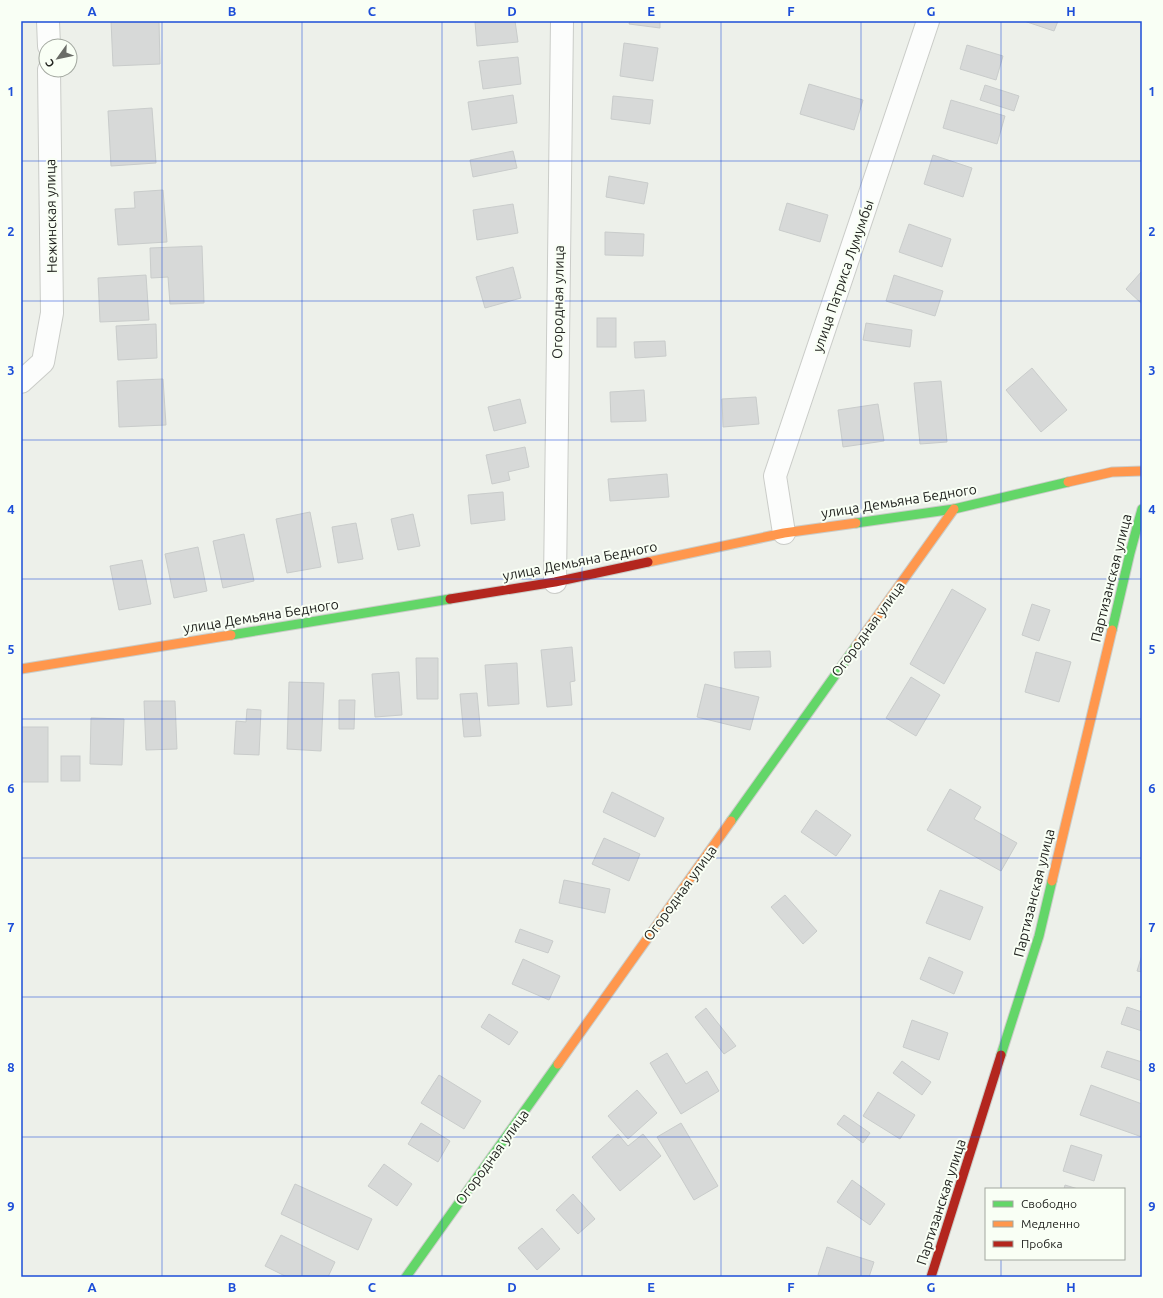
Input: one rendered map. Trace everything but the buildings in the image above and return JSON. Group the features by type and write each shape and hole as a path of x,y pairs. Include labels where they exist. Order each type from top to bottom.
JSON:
{"street":[{"path":"48,21 49,38"},
{"name":"Огородная улица","path":"555,582 562,21"},
{"name":"улица Патриса Лумумбы","path":"784,533 775,476 928,21"},
{"name":"Нежинская улица","path":"21,382 43,362 52,313 49,78"},
{"name":"улица Демьяна Бедного","path":"21,669 555,582 784,533 954,509 1112,472 1142,471"},
{"name":"Огородная улица","path":"406,1277 954,509"},
{"name":"Партизанская улица","path":"931,1277 1039,936 1130,553 1142,509"}],"traffic: fast":[{"path":"856,523 954,509 1068,482"},
{"path":"1112,630 1142,509"},
{"path":"231,635 450,599"},
{"path":"731,821 856,646"},
{"path":"1001,1055 1039,936 1052,881"},
{"path":"406,1277 558,1064"}],"traffic: slow":[{"path":"1068,482 1112,472 1142,471"},
{"path":"856,646 954,509"},
{"path":"648,562 784,533 856,523"},
{"path":"1052,881 1112,630"},
{"path":"21,669 231,635"},
{"path":"558,1064 731,821"}],"traffic: jam":[{"path":"450,599 555,582 648,562"},
{"path":"931,1277 1001,1055"}]}
